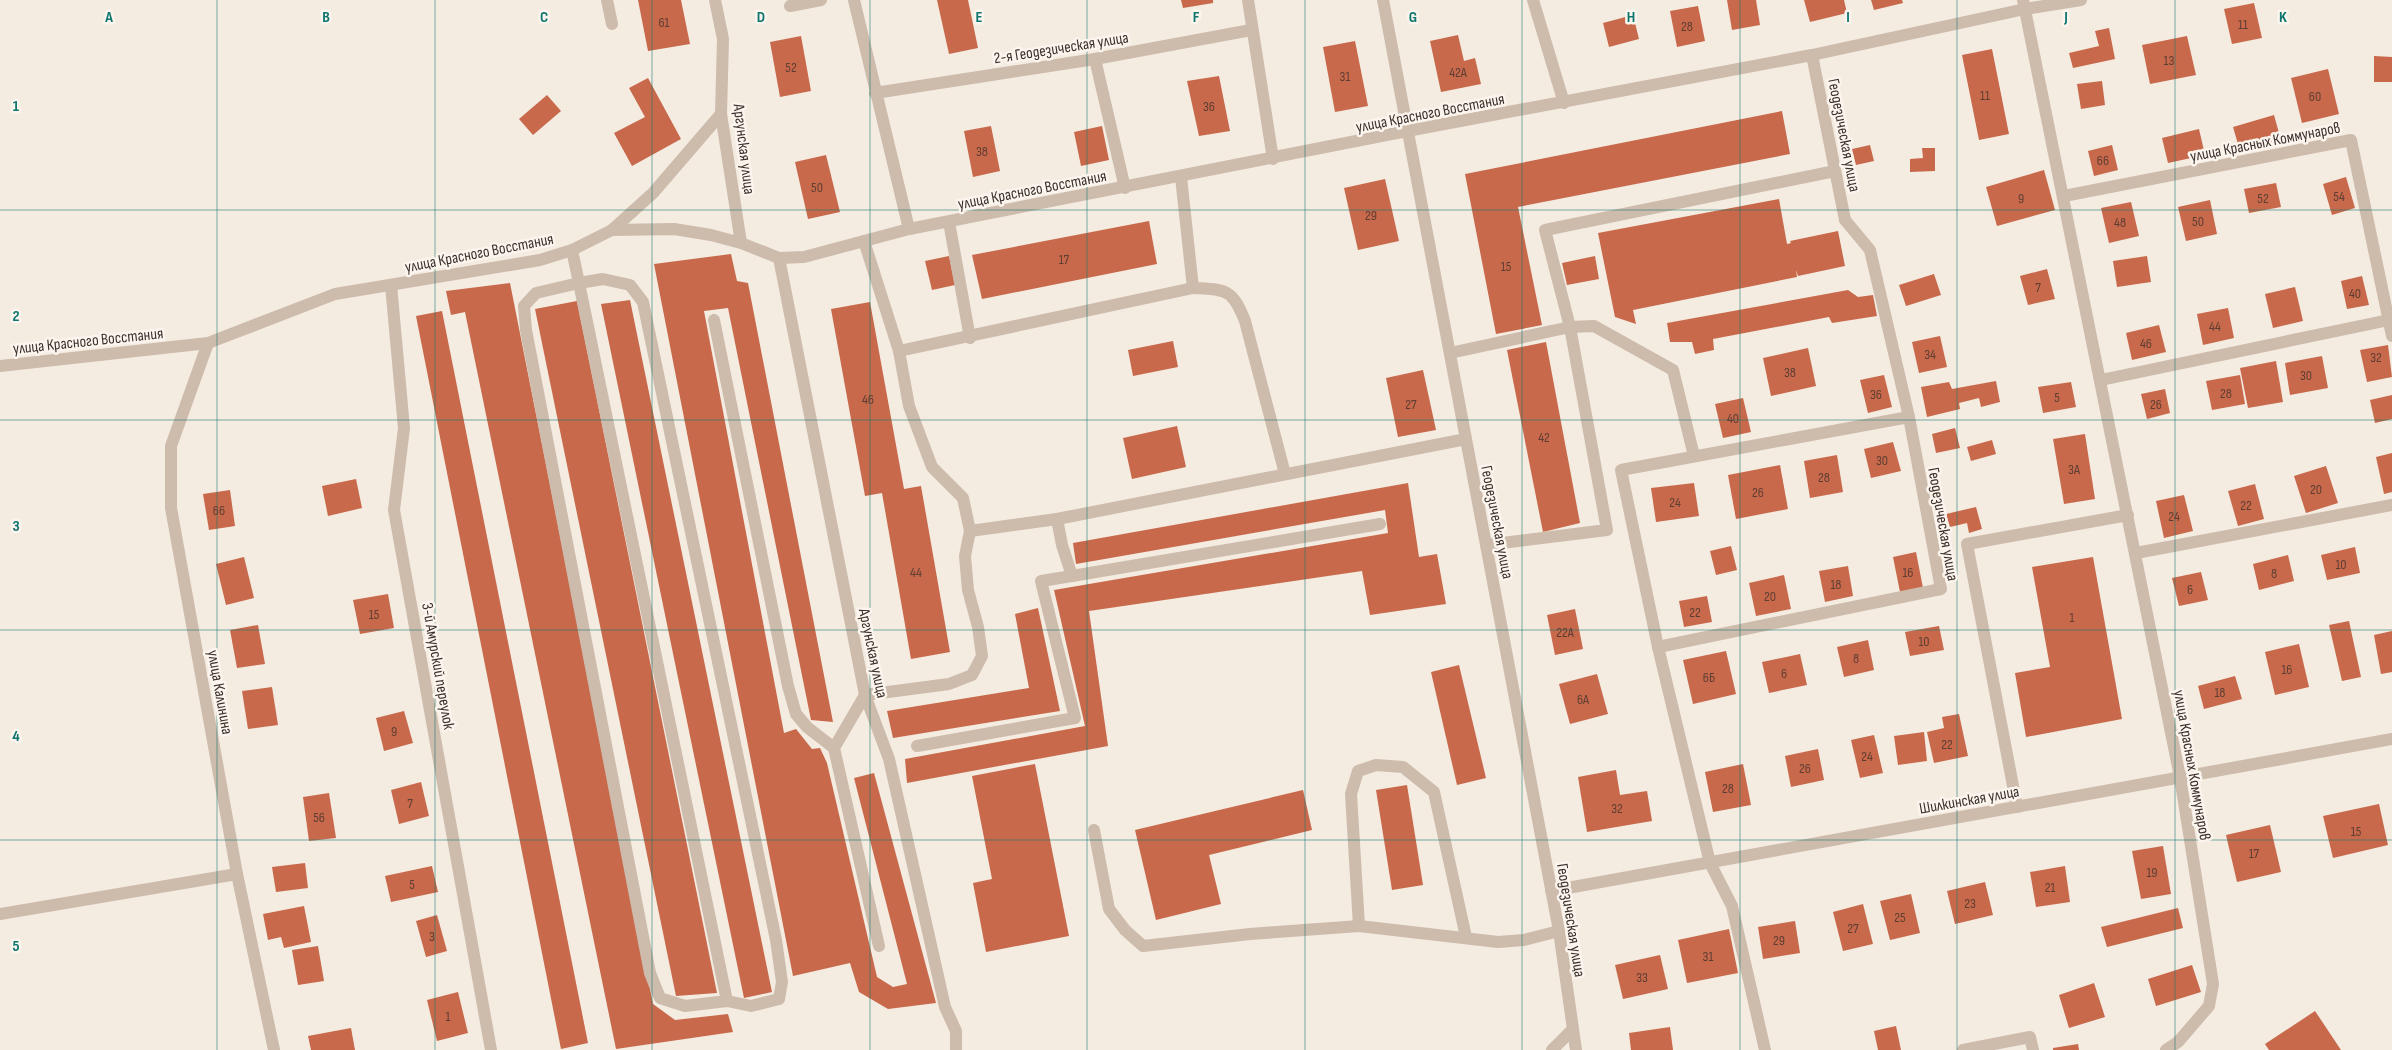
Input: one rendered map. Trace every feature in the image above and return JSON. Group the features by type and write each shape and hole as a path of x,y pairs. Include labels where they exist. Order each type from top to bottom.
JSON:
{"street":[{"path":"607,0 612,24"},
{"name":"Аргунская улица","path":"715,0 723,39 721,114 742,243"},
{"path":"790,6 821,0"},
{"path":"854,0 909,229"},
{"path":"1248,0 1273,159"},
{"name":"Геодезическая улица","path":"1383,0 1559,931 1576,1050"},
{"path":"1533,0 1564,103"},
{"name":"улица Красного Восстания","path":"0,366 208,343 335,294 540,260 572,250 612,230 674,228 742,243 780,258 804,256 909,229 1408,131 1812,55 2024,5 2080,0"},
{"name":"улица Красных Коммунаров","path":"2024,5 2180,778 2213,984 2209,1006 2178,1042 2166,1050"},
{"name":"2-я Геодезическая улица","path":"875,93 1094,59 1252,30"},
{"name":"Геодезическая улица","path":"1658,646 1941,589 1908,417 1870,250 1845,220 1812,55"},
{"path":"1094,59 1125,188"},
{"path":"612,230 653,193 721,114"},
{"name":"улица Красных Коммунаров","path":"2064,196 2351,140 2392,336"},
{"path":"1486,545 1607,530 1570,327 1545,230 1835,171"},
{"path":"1181,177 1193,288"},
{"path":"949,222 970,338"},
{"path":"834,748 865,695 948,684 972,674 982,656 978,627 968,590 965,556 970,531 963,498 932,467 909,406 899,352 864,241"},
{"path":"572,250 726,1001"},
{"name":"Аргунская улица","path":"780,258 865,695 889,759 945,1007 956,1030 956,1050"},
{"path":"602,279 630,285 643,302 776,940 782,982 779,999 751,1006 726,1001 685,1006 660,998 650,973 526,330 524,306 536,293 579,283 602,279"},
{"name":"3-й Амурский переулок","path":"391,284 404,428 394,510 491,1050"},
{"path":"899,352 1193,288 1223,290 1237,300 1247,330 1285,474"},
{"path":"714,320 788,686 796,714 807,727 834,748 879,946"},
{"path":"2101,380 2389,320"},
{"path":"1450,353 1570,327 1594,326 1674,370 1694,456"},
{"name":"улица Калинина","path":"208,343 171,446 171,508 237,874 274,1050"},
{"path":"1765,1050 1732,906 1710,862 1658,646 1621,470 1908,417"},
{"path":"970,531 1058,519 1466,439"},
{"path":"2136,553 2392,505"},
{"path":"2017,807 1967,544 2128,514"},
{"path":"1058,519 1062,545 1072,576"},
{"path":"917,746 1075,718 1041,581 1380,524"},
{"name":"Шилкинская улица","path":"1551,891 2392,739"},
{"path":"1359,926 1350,794 1358,771 1376,765 1403,767 1434,792 1466,937"},
{"path":"1094,830 1108,910 1125,930 1143,946 1250,934 1359,926 1498,942 1524,940 1559,931"},
{"path":"0,914 237,874"},
{"path":"1552,1050 1572,1030"},
{"path":"1963,1050 2030,1037 2034,1050"}],"building":[{"path":"638,0 681,0 690,44 648,51"},
{"path":"937,0 968,0 978,48 949,54"},
{"path":"1181,0 1213,0 1213,3 1183,8"},
{"path":"1727,0 1756,0 1760,25 1732,30"},
{"path":"1804,0 1844,0 1847,13 1810,22"},
{"path":"1871,0 1902,0 1903,3 1874,10"},
{"path":"2254,3 2262,38 2232,44 2224,9"},
{"path":"1698,6 1705,41 1677,47 1670,11"},
{"path":"1633,15 1639,39 1609,47 1603,23"},
{"path":"2109,28 2115,59 2073,68 2069,53 2099,46 2095,31"},
{"path":"1458,35 1464,61 1475,58 1481,84 1441,92 1430,41"},
{"path":"801,36 811,91 780,97 770,42"},
{"path":"2187,36 2196,75 2150,84 2142,45"},
{"path":"1355,41 1368,106 1335,112 1323,47"},
{"path":"1992,49 2009,134 1979,140 1962,55"},
{"path":"2374,56 2392,57 2392,82 2374,82"},
{"path":"2328,69 2339,114 2302,123 2291,78"},
{"path":"1219,76 1230,131 1199,136 1187,81"},
{"path":"648,78 681,139 632,166 614,133 645,117 629,88"},
{"path":"2102,81 2105,105 2081,109 2077,84"},
{"path":"547,95 561,111 533,135 519,119"},
{"path":"1782,111 1790,154 1518,207 1542,325 1496,334 1465,174"},
{"path":"2274,115 2281,140 2240,151 2233,127"},
{"path":"991,126 1000,171 973,177 964,131"},
{"path":"1102,126 1109,160 1081,166 1074,132"},
{"path":"2199,129 2205,155 2168,163 2162,138"},
{"path":"1870,145 1874,161 1856,165 1852,149"},
{"path":"2112,145 2118,170 2094,176 2088,151"},
{"path":"1922,148 1935,148 1935,171 1910,172 1910,159 1923,158"},
{"path":"826,155 840,212 808,219 795,162"},
{"path":"2044,170 2055,210 1997,226 1986,187"},
{"path":"2346,177 2355,208 2332,215 2323,184"},
{"path":"1385,179 1399,241 1358,250 1344,188"},
{"path":"2276,183 2281,207 2249,213 2244,189"},
{"path":"1779,199 1787,244 1791,243 1790,241 1838,231 1845,266 1798,276 1796,270 1797,277 1633,310 1636,324 1615,317 1598,233"},
{"path":"2210,200 2217,234 2186,241 2178,207"},
{"path":"2131,202 2139,236 2109,243 2101,208"},
{"path":"1149,221 1157,264 982,299 972,255"},
{"path":"731,254 737,281 748,283 833,722 811,720 728,308 704,311 784,733 796,729 812,749 820,748 827,763 877,977 893,987 907,984 854,778 874,773 936,1003 888,1009 859,992 850,963 793,976 654,264"},
{"path":"949,256 955,285 932,290 925,261"},
{"path":"1595,256 1599,279 1567,285 1562,263"},
{"path":"2147,256 2151,282 2117,287 2113,261"},
{"path":"2047,269 2055,299 2028,305 2020,276"},
{"path":"1934,274 1941,295 1906,306 1899,285"},
{"path":"2362,276 2369,305 2347,309 2341,281"},
{"path":"510,283 653,1004 675,1020 728,1014 733,1032 616,1049 465,312 451,315 446,291"},
{"path":"2295,287 2303,321 2273,328 2265,294"},
{"path":"1848,290 1858,297 1873,295 1877,316 1832,323 1829,317 1713,339 1714,350 1695,354 1692,342 1670,342 1667,323"},
{"path":"630,300 772,992 744,998 601,304"},
{"path":"577,301 717,993 676,996 535,309"},
{"path":"870,302 904,489 921,486 950,652 911,659 882,493 865,496 831,309"},
{"path":"2228,308 2234,338 2203,345 2197,314"},
{"path":"442,311 588,1043 561,1049 416,316"},
{"path":"2159,325 2166,352 2132,360 2126,333"},
{"path":"1940,336 1947,367 1919,373 1912,342"},
{"path":"1173,341 1178,367 1133,376 1128,350"},
{"path":"1546,342 1580,523 1543,532 1507,350"},
{"path":"2388,345 2392,377 2367,382 2360,350"},
{"path":"1808,348 1816,386 1771,396 1763,358"},
{"path":"2322,356 2328,388 2290,395 2285,363"},
{"path":"2276,361 2283,402 2248,408 2240,368"},
{"path":"1423,370 1436,430 1398,437 1386,378"},
{"path":"1884,375 1892,407 1868,413 1860,380"},
{"path":"2240,375 2245,404 2212,410 2206,381"},
{"path":"1996,381 2000,402 1981,407 1979,398 1959,403 1960,409 1927,417 1921,387 1949,382 1952,389"},
{"path":"2071,382 2076,407 2043,413 2038,387"},
{"path":"2165,389 2170,413 2147,419 2141,394"},
{"path":"2392,395 2392,419 2375,423 2370,400"},
{"path":"1743,398 1751,432 1723,438 1715,404"},
{"path":"1177,426 1186,467 1132,479 1123,438"},
{"path":"1955,428 1960,448 1936,453 1932,434"},
{"path":"2085,434 2095,499 2064,504 2053,439"},
{"path":"1992,440 1996,454 1971,461 1967,447"},
{"path":"1893,442 1901,471 1871,478 1864,449"},
{"path":"2392,453 2392,492 2384,494 2376,457"},
{"path":"1837,455 1843,492 1810,498 1804,461"},
{"path":"1780,465 1788,509 1736,519 1728,475"},
{"path":"2326,466 2338,503 2306,513 2294,476"},
{"path":"356,479 362,508 328,516 322,486"},
{"path":"1408,483 1419,557 1437,554 1446,604 1370,615 1362,571 1089,611 1108,746 907,783 905,759 1085,726 1054,590 1388,533 1385,510 1076,564 1073,543"},
{"path":"1694,483 1699,516 1656,522 1651,488"},
{"path":"2255,484 2264,519 2238,526 2228,491"},
{"path":"230,490 235,526 209,530 203,494"},
{"path":"2184,495 2193,531 2164,538 2156,501"},
{"path":"1976,507 1982,529 1969,533 1967,523 1950,527 1946,514"},
{"path":"1731,546 1737,570 1716,575 1710,551"},
{"path":"2355,547 2360,573 2327,580 2321,555"},
{"path":"1916,552 1923,588 1900,592 1893,557"},
{"path":"2288,555 2294,581 2259,590 2253,564"},
{"path":"244,557 254,598 226,605 216,564"},
{"path":"2093,557 2122,719 2026,737 2015,673 2050,667 2032,567"},
{"path":"1848,566 1853,596 1825,602 1819,571"},
{"path":"2201,572 2208,600 2179,606 2172,578"},
{"path":"1784,575 1791,609 1756,616 1749,583"},
{"path":"388,594 394,628 360,634 353,600"},
{"path":"1707,596 1712,622 1684,627 1679,601"},
{"path":"1038,608 1060,711 893,738 887,711 1029,688 1015,614"},
{"path":"1575,609 1583,649 1555,655 1547,615"},
{"path":"2349,621 2361,677 2342,681 2329,625"},
{"path":"258,625 265,664 237,668 230,630"},
{"path":"1939,626 1944,650 1910,656 1905,632"},
{"path":"2392,631 2392,672 2381,674 2374,635"},
{"path":"1868,640 1874,670 1844,677 1837,647"},
{"path":"2299,644 2309,687 2275,695 2265,652"},
{"path":"1726,651 1736,694 1693,704 1683,660"},
{"path":"1800,654 1807,685 1769,693 1762,662"},
{"path":"1459,665 1486,778 1457,785 1431,672"},
{"path":"1597,674 1608,714 1570,724 1559,684"},
{"path":"2235,676 2242,699 2204,709 2198,686"},
{"path":"272,687 278,725 248,729 242,691"},
{"path":"404,711 413,743 384,751 376,718"},
{"path":"1959,714 1968,756 1934,763 1927,732 1944,728 1942,717"},
{"path":"1924,732 1927,761 1898,765 1894,736"},
{"path":"1874,735 1883,773 1860,778 1851,740"},
{"path":"1818,749 1824,780 1791,787 1785,756"},
{"path":"1035,764 1069,936 986,952 973,883 992,879 972,776"},
{"path":"1743,764 1751,805 1713,812 1705,772"},
{"path":"1616,770 1620,795 1647,791 1652,821 1587,832 1578,777"},
{"path":"421,782 429,816 399,824 391,790"},
{"path":"1407,785 1423,885 1392,890 1376,790"},
{"path":"1303,790 1312,830 1209,855 1221,904 1156,920 1135,830"},
{"path":"329,793 336,838 309,841 303,797"},
{"path":"2379,804 2388,845 2333,858 2323,816"},
{"path":"2270,825 2281,872 2237,882 2226,835"},
{"path":"2163,846 2171,894 2141,899 2132,851"},
{"path":"305,863 308,888 276,892 272,867"},
{"path":"432,866 438,892 391,902 385,876"},
{"path":"2065,866 2070,902 2036,907 2030,872"},
{"path":"1985,882 1993,915 1955,924 1947,891"},
{"path":"1911,894 1920,933 1890,940 1880,901"},
{"path":"1863,904 1873,944 1843,951 1833,912"},
{"path":"304,906 311,942 284,948 281,937 268,940 263,914"},
{"path":"2178,908 2183,928 2107,947 2101,927"},
{"path":"437,915 447,951 426,957 416,921"},
{"path":"1795,921 1800,953 1763,959 1758,927"},
{"path":"1729,929 1738,973 1687,983 1678,940"},
{"path":"318,946 324,981 298,985 292,950"},
{"path":"1660,955 1668,989 1623,999 1615,965"},
{"path":"2192,965 2201,992 2156,1006 2148,979"},
{"path":"2094,983 2105,1017 2069,1028 2059,995"},
{"path":"458,992 468,1033 437,1041 427,1000"},
{"path":"2315,1011 2341,1050 2269,1050 2265,1044"},
{"path":"1896,1026 1901,1050 1878,1050 1874,1031"},
{"path":"1670,1027 1673,1050 1631,1050 1629,1033"},
{"path":"351,1028 355,1050 311,1050 308,1036"},
{"path":"2078,1044 2079,1050 2053,1050 2053,1048"}]}
